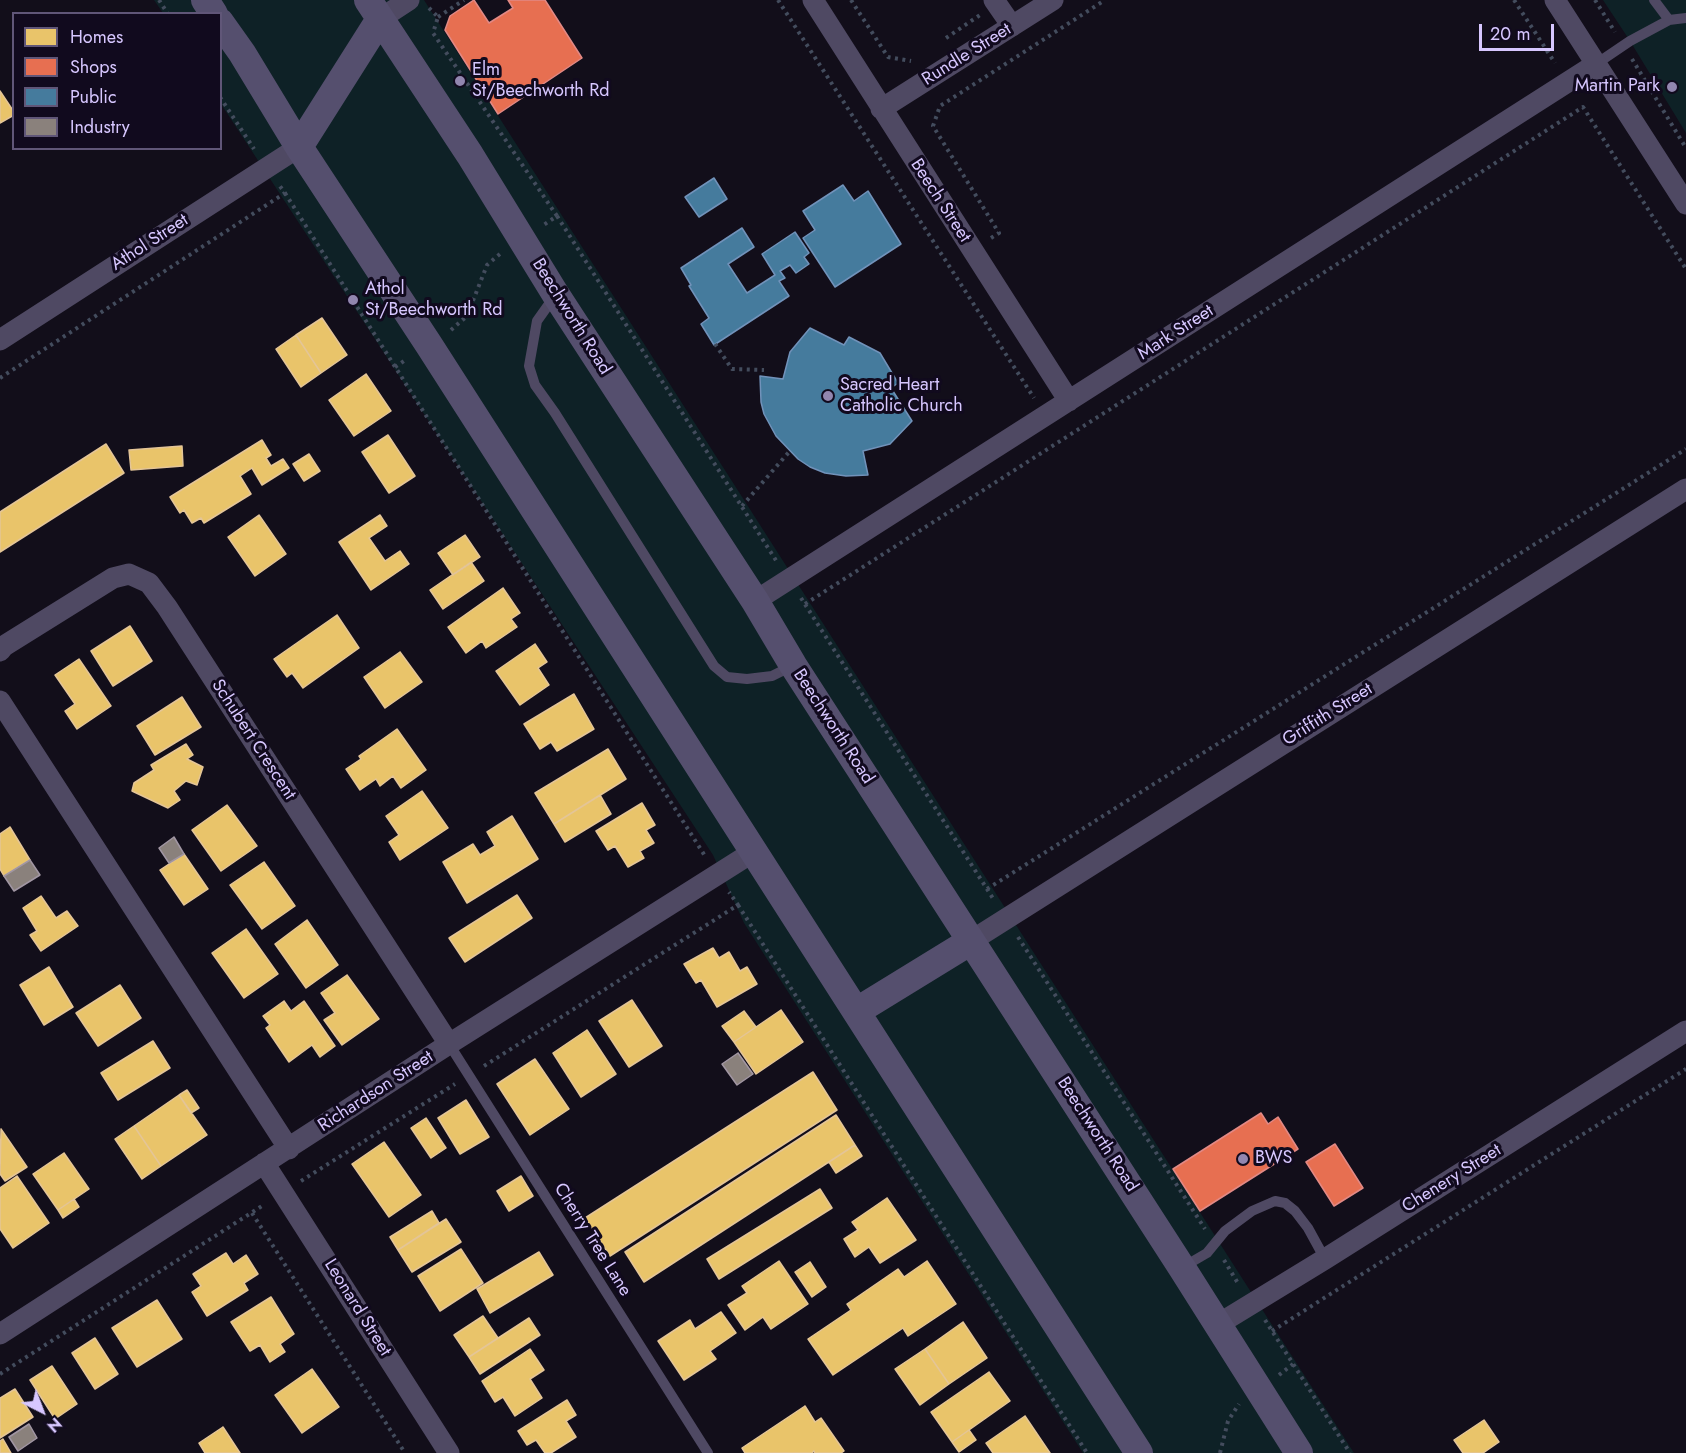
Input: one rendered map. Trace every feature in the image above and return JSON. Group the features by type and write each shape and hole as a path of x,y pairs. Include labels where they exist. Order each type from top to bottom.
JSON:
{"main road":[{"path":"299,147 374,9"},
{"name":"Beechworth Road","path":"374,9 470,155 556,295 755,601 793,665 1299,1453"},
{"path":"222,25 242,52 299,147 435,354 1139,1453"},
{"path":"857,1011 971,941"}],"street":[{"path":"374,9 409,0"},
{"name":"Beech Street","path":"813,0 1069,401"},
{"path":"994,0 1012,26"},
{"name":"Rundle Street","path":"881,109 1053,0"},
{"path":"1555,0 1686,204"},
{"name":"Mark Street","path":"755,601 1596,64"},
{"name":"Athol Street","path":"0,340 299,147"},
{"name":"Griffith Street","path":"971,941 1686,489"},
{"name":"Schubert Crescent","path":"0,651 4,646 113,578 129,574 149,583 174,617 449,1044"},
{"path":"0,701 289,1149"},
{"name":"Richardson Street","path":"0,1334 449,1044 753,852"},
{"name":"Chenery Street","path":"1217,1324 1325,1259 1686,1031"},
{"name":"Leonard Street","path":"264,1163 449,1453"}],"lane":[{"path":"1654,0 1669,20"},
{"path":"1596,64 1624,45 1669,20 1686,18"},
{"path":"556,295 537,321 529,366 535,385 714,666 727,677 747,679 772,676 793,665"},
{"name":"Cherry Tree Lane","path":"449,1044 708,1453"},
{"path":"1182,1268 1207,1253 1225,1231 1252,1211 1275,1201 1285,1203 1295,1211 1308,1228 1325,1259"}],"path":[{"path":"438,17 464,0"},
{"path":"778,0 1045,416"},
{"path":"851,0 888,57 911,61"},
{"path":"972,250 999,233 933,126 940,106 1106,0"},
{"path":"1514,0 1686,269"},
{"path":"1595,0 1686,148"},
{"path":"805,604 1583,107"},
{"path":"285,193 1087,1453"},
{"path":"557,216 1252,1304 1272,1331 1350,1453"},
{"path":"715,344 732,369 764,370"},
{"path":"987,889 1686,449"},
{"path":"742,506 789,452"},
{"path":"0,1374 283,1192 738,905"},
{"path":"1272,1331 1686,1069"},
{"path":"252,1213 405,1453"}],"green space":[{"path":"154,0 424,0 1354,1453 1083,1453 744,923 713,855 222,106 222,12 162,12"},
{"name":"Martin Park","path":"1603,0 1686,0 1686,133 1630,41"}],"building: Homes":[{"path":"0,91 12,109 12,116 0,123"},
{"path":"322,318 347,355 321,373 296,335"},
{"path":"296,335 321,373 301,387 276,349"},
{"path":"366,374 391,411 354,436 329,400"},
{"path":"388,435 415,476 389,493 362,452"},
{"path":"262,440 271,455 266,458 271,466 283,459 289,468 262,485 252,468 240,476 251,494 204,523 201,518 192,523 184,510 180,513 170,497"},
{"path":"106,444 124,473 0,552 0,512"},
{"path":"182,446 183,466 131,470 129,450"},
{"path":"309,454 320,471 304,481 293,464"},
{"path":"259,515 286,554 255,576 228,537"},
{"path":"380,515 387,526 369,538 385,561 400,551 409,564 371,590 339,542"},
{"path":"465,535 480,557 453,575 438,553"},
{"path":"471,562 484,581 443,609 430,590"},
{"path":"503,588 520,613 511,619 517,627 486,648 482,641 466,653 448,627"},
{"path":"337,615 359,648 303,688 292,673 287,677 274,659"},
{"path":"130,626 152,661 113,686 91,651"},
{"path":"535,644 547,662 538,668 549,685 520,705 496,671"},
{"path":"400,652 422,682 385,708 364,677"},
{"path":"79,659 111,706 77,729 65,711 75,704 55,675"},
{"path":"574,694 594,729 557,751 551,742 540,749 524,724"},
{"path":"182,697 201,727 155,755 137,726"},
{"path":"397,729 426,770 401,788 393,776 380,786 376,779 360,790 346,769 361,759 359,756"},
{"path":"186,744 193,755 187,759 203,767 197,785 186,781 174,791 180,800 168,808 132,791 134,783 154,770 151,765"},
{"path":"608,749 626,779 554,824 535,793"},
{"path":"422,791 448,828 400,860 389,842 399,835 386,816"},
{"path":"600,795 611,814 565,842 554,824"},
{"path":"642,803 655,825 646,830 654,843 640,851 644,858 628,867 615,846 608,850 596,831"},
{"path":"227,805 257,846 221,871 192,830"},
{"path":"512,816 538,859 467,903 443,862 473,844 480,855 495,846 487,832"},
{"path":"10,827 30,860 4,876 0,869 0,834"},
{"path":"184,854 208,889 184,905 160,870"},
{"path":"264,862 295,906 262,929 230,885"},
{"path":"517,895 532,918 465,962 449,938"},
{"path":"41,896 56,918 67,911 78,926 41,951 30,935 37,931 23,908"},
{"path":"307,920 338,965 306,988 275,944"},
{"path":"246,929 278,974 244,998 212,953"},
{"path":"713,948 719,958 729,952 740,971 747,967 757,984 717,1007 701,980 696,983 684,964"},
{"path":"49,967 73,1007 44,1025 20,985"},
{"path":"347,975 379,1019 342,1045 324,1020 335,1013 321,993"},
{"path":"120,985 141,1018 98,1046 76,1013"},
{"path":"632,1000 662,1046 629,1067 599,1021"},
{"path":"284,1001 291,1011 304,1001 335,1046 320,1057 312,1045 289,1062 266,1028 270,1025 263,1016"},
{"path":"781,1010 803,1042 756,1074 734,1042"},
{"path":"744,1011 756,1027 734,1042 722,1026"},
{"path":"587,1030 616,1074 581,1097 553,1053"},
{"path":"153,1041 170,1068 118,1100 101,1073"},
{"path":"535,1059 569,1109 530,1135 497,1084"},
{"path":"813,1072 837,1110 610,1256 585,1218"},
{"path":"187,1090 199,1108 191,1113 179,1095"},
{"path":"179,1095 207,1135 161,1166 134,1126"},
{"path":"466,1100 489,1137 460,1154 438,1118"},
{"path":"836,1115 855,1145 644,1282 625,1252"},
{"path":"426,1118 446,1148 431,1158 411,1128"},
{"path":"134,1126 161,1166 142,1179 115,1139"},
{"path":"1,1129 27,1167 5,1181 0,1174"},
{"path":"384,1142 421,1195 389,1217 352,1164"},
{"path":"855,1145 862,1156 836,1173 829,1162"},
{"path":"64,1153 89,1189 58,1210 33,1174"},
{"path":"17,1176 49,1223 13,1248 0,1229 0,1188"},
{"path":"521,1176 533,1196 509,1211 497,1191"},
{"path":"820,1189 832,1208 719,1279 707,1259"},
{"path":"887,1198 916,1240 880,1263 869,1247 855,1257 844,1239 858,1230 852,1222"},
{"path":"74,1199 79,1207 63,1218 58,1210"},
{"path":"432,1211 439,1223 398,1250 390,1237"},
{"path":"446,1219 461,1242 412,1272 398,1250"},
{"path":"461,1249 483,1283 440,1311 418,1276"},
{"path":"539,1252 553,1275 490,1313 477,1289"},
{"path":"226,1253 233,1264 246,1255 258,1274 244,1283 248,1290 207,1316 192,1292 201,1286 193,1274"},
{"path":"779,1261 808,1304 771,1329 763,1317 745,1330 728,1305 747,1293 742,1286"},
{"path":"927,1261 956,1304 908,1336 903,1328 833,1375 808,1339 851,1310 847,1304 898,1269 904,1277"},
{"path":"810,1262 826,1287 812,1297 795,1272"},
{"path":"271,1297 294,1334 280,1344 285,1352 270,1362 260,1345 250,1351 231,1322"},
{"path":"157,1300 182,1339 137,1367 112,1328"},
{"path":"721,1312 736,1333 710,1351 716,1359 684,1380 658,1341 690,1320 695,1329"},
{"path":"483,1316 498,1338 469,1357 454,1335"},
{"path":"529,1318 540,1335 480,1374 469,1357"},
{"path":"963,1322 987,1358 949,1384 925,1349"},
{"path":"95,1338 118,1374 95,1389 72,1353"},
{"path":"530,1349 544,1370 530,1379 542,1398 515,1416 503,1397 495,1402 482,1381"},
{"path":"925,1349 949,1384 920,1405 895,1369"},
{"path":"52,1366 77,1404 55,1419 30,1380"},
{"path":"312,1369 339,1407 302,1433 275,1395"},
{"path":"989,1372 1010,1401 952,1442 931,1412"},
{"path":"15,1389 33,1417 0,1438 0,1398"},
{"path":"567,1400 576,1415 566,1421 576,1437 551,1453 545,1453 536,1440 527,1445 518,1431"},
{"path":"805,1406 815,1422 821,1418 844,1451 841,1453 815,1453 814,1451 812,1453 745,1453 742,1448"},
{"path":"1025,1416 1050,1453 993,1453 986,1443"},
{"path":"1484,1420 1499,1442 1483,1453 1463,1453 1454,1440"},
{"path":"223,1427 240,1453 205,1453 199,1443"},
{"path":"969,1430 976,1440 959,1452 952,1442"},
{"path":"3,1439 11,1453 0,1453 0,1441"}],"building: Shops":[{"path":"474,0 489,23 513,8 508,0 545,0 582,58 498,114 445,30 450,16"},
{"path":"1261,1113 1268,1124 1278,1117 1298,1149 1200,1211 1173,1169"},
{"path":"1335,1144 1363,1188 1334,1206 1306,1162"}],"building: Public":[{"path":"714,178 727,199 699,217 685,197"},
{"path":"843,185 854,201 868,191 901,244 835,287 803,238 815,230 803,211"},
{"path":"742,228 754,247 728,264 747,293 775,275 762,254 795,232 809,253 804,257 809,264 796,273 790,265 780,271 785,278 779,281 789,296 714,345 701,324 709,318 689,286 691,285 681,268"},
{"name":"Sacred Heart Catholic Church","path":"810,328 844,345 849,337 880,353 898,383 891,388 912,421 890,444 863,451 868,475 846,476 825,473 810,467 798,459 776,436 764,414 760,376 783,379 790,352"}],"building: Industry":[{"path":"174,837 184,854 169,863 159,848"},
{"path":"30,860 40,875 14,891 4,876"},
{"path":"738,1053 753,1074 737,1085 722,1064"},
{"path":"29,1424 37,1438 18,1451 9,1437"}],"place":[{"name":"Elm St/Beechworth Rd","path":"460,81"},
{"name":"Martin Park","path":"1672,87"},
{"name":"Athol St/Beechworth Rd","path":"353,300"},
{"name":"Sacred Heart Catholic Church","path":"828,396"},
{"name":"BWS","path":"1243,1159"}]}
